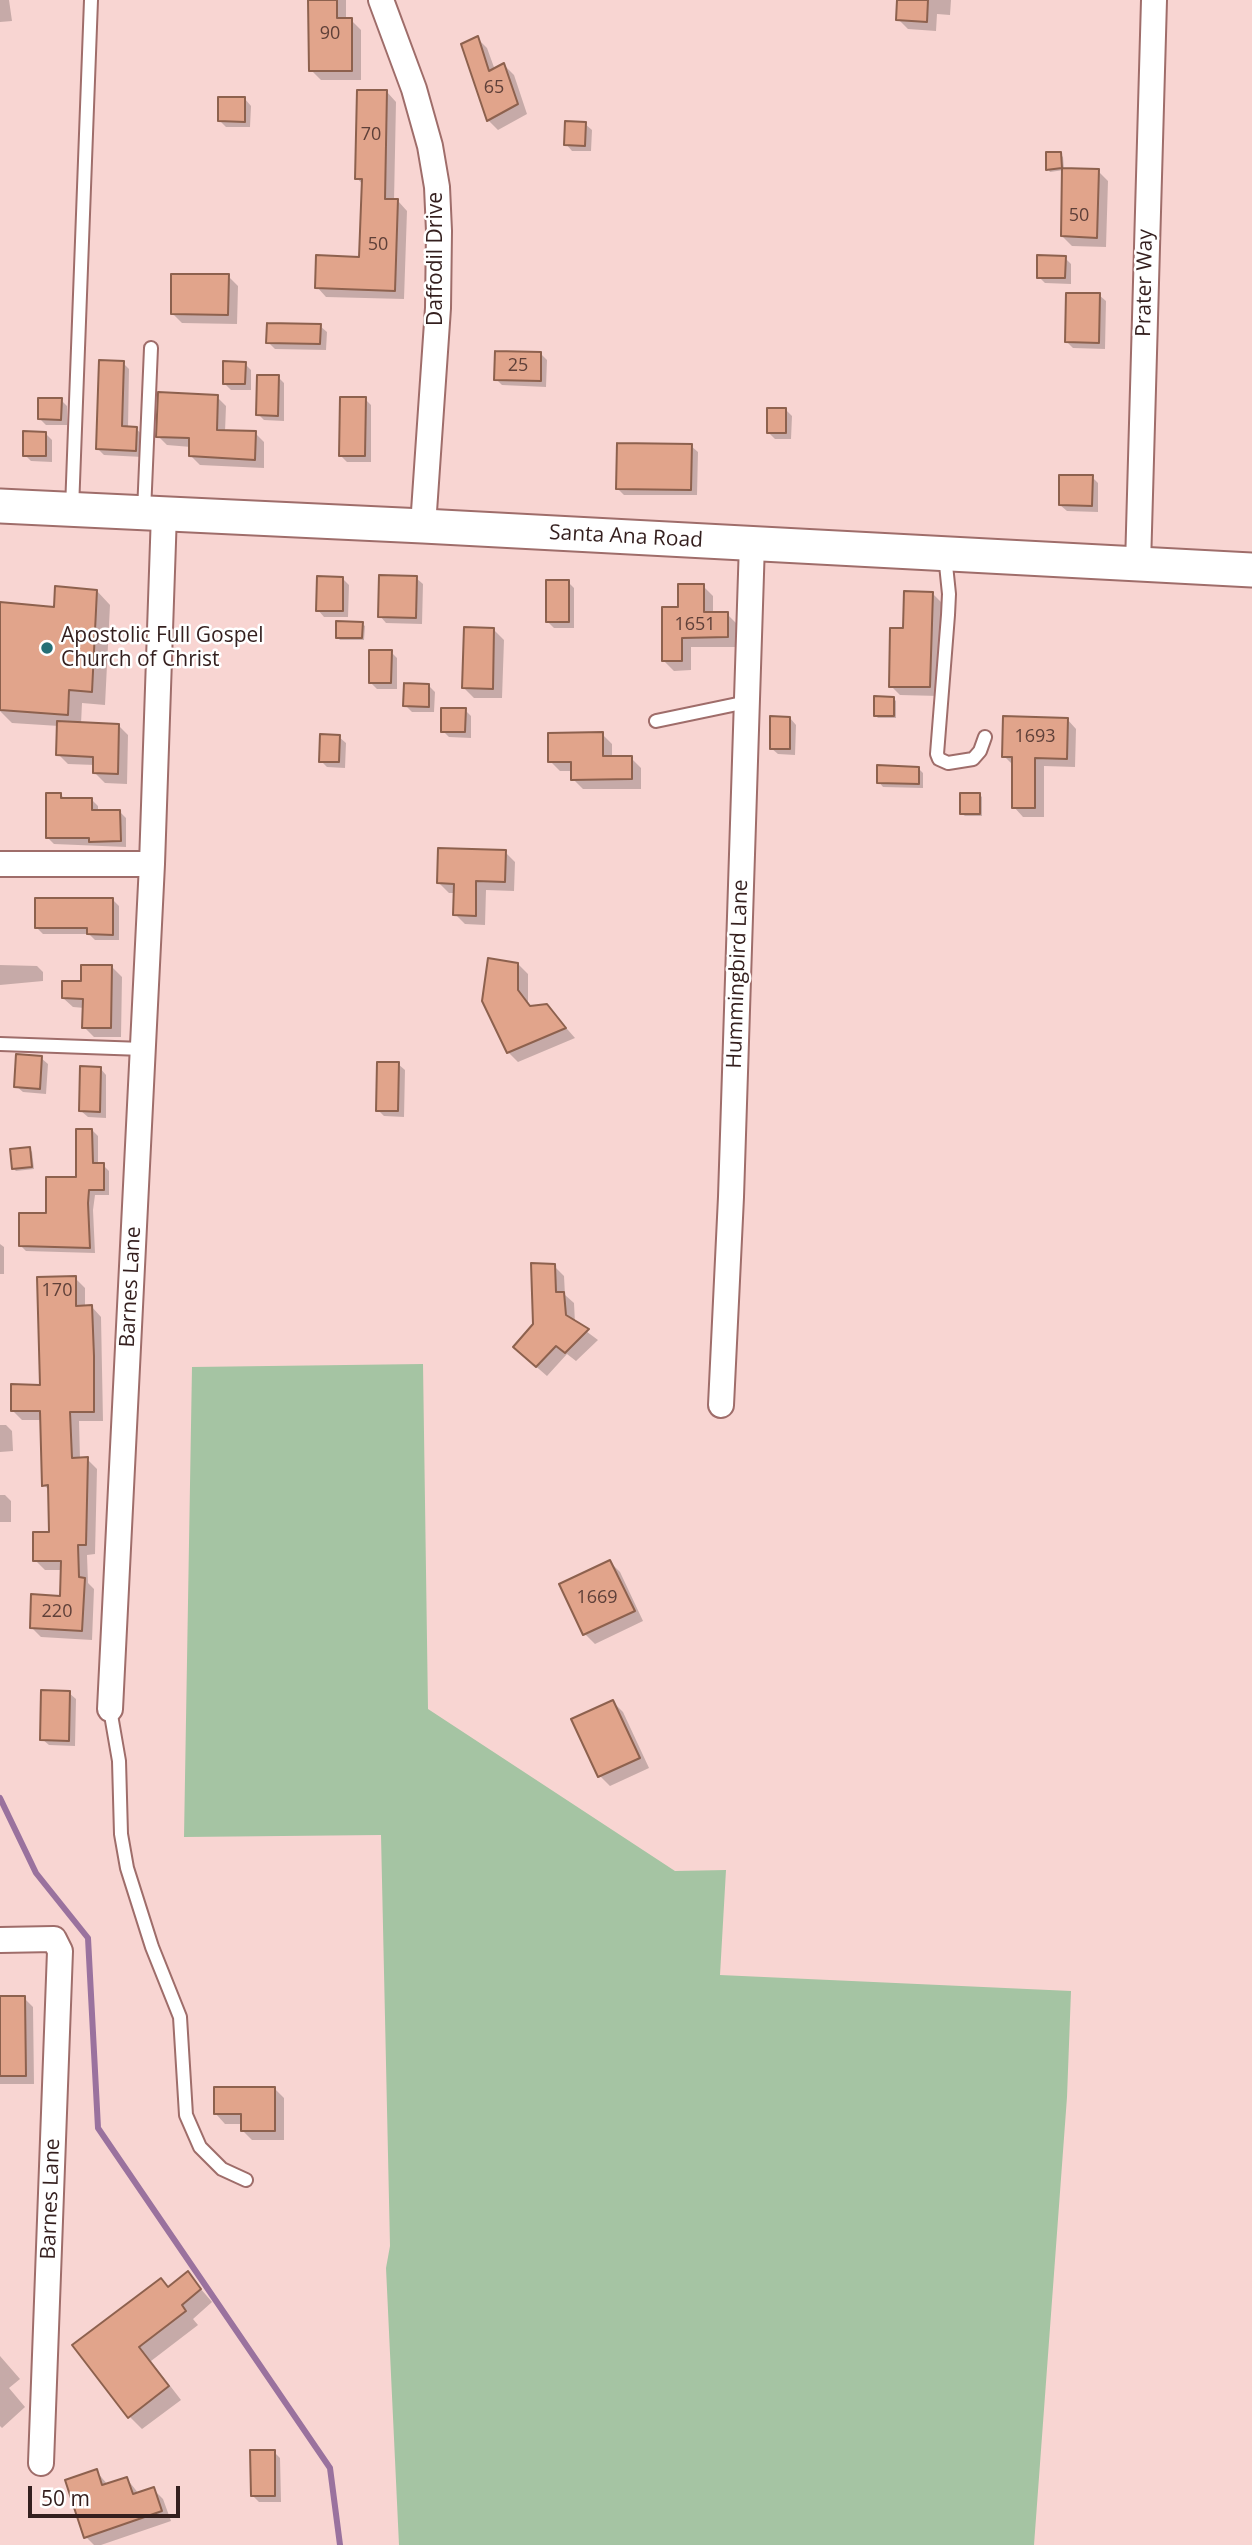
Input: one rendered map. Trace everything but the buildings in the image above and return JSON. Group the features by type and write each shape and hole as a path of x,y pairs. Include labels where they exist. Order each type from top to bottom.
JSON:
{"street":[{"name":"Daffodil Drive","path":"382,0 414,89 430,146 437,187 438,308 423,526"},
{"name":"Prater Way","path":"1138,565 1154,0"},
{"name":"Santa Ana Road","path":"0,506 1252,570"},
{"name":"Barnes Lane","path":"110,1709 152,864 154,513"},
{"name":"Hummingbird Lane","path":"721,1405 752,544"},
{"path":"1,863 152,864"},
{"name":"Barnes Lane","path":"0,1940 54,1940 60,1951 41,2463"}],"lane":[{"path":"72,510 91,0"},
{"path":"150,348 154,513"},
{"path":"945,554 949,594 937,754 948,763 973,759 980,751 985,737"},
{"path":"656,721 747,702"},
{"path":"0,1044 143,1049"},
{"path":"110,1709 118,1761 121,1834 127,1868 152,1947 180,2017 186,2115 200,2147 222,2169 246,2180"}],"green space":[{"path":"423,1364 428,1709 675,1871 726,1870 720,1975 1071,1991 1067,2097 1034,2545 399,2545 386,2268 390,2246 381,1835 184,1837 192,1367"}],"waterway":[{"path":"0,1798 36,1873 88,1938 98,2128 330,2468 340,2545"}],"place":[{"name":"Apostolic Full Gospel Church of Christ","path":"47,648"}]}
